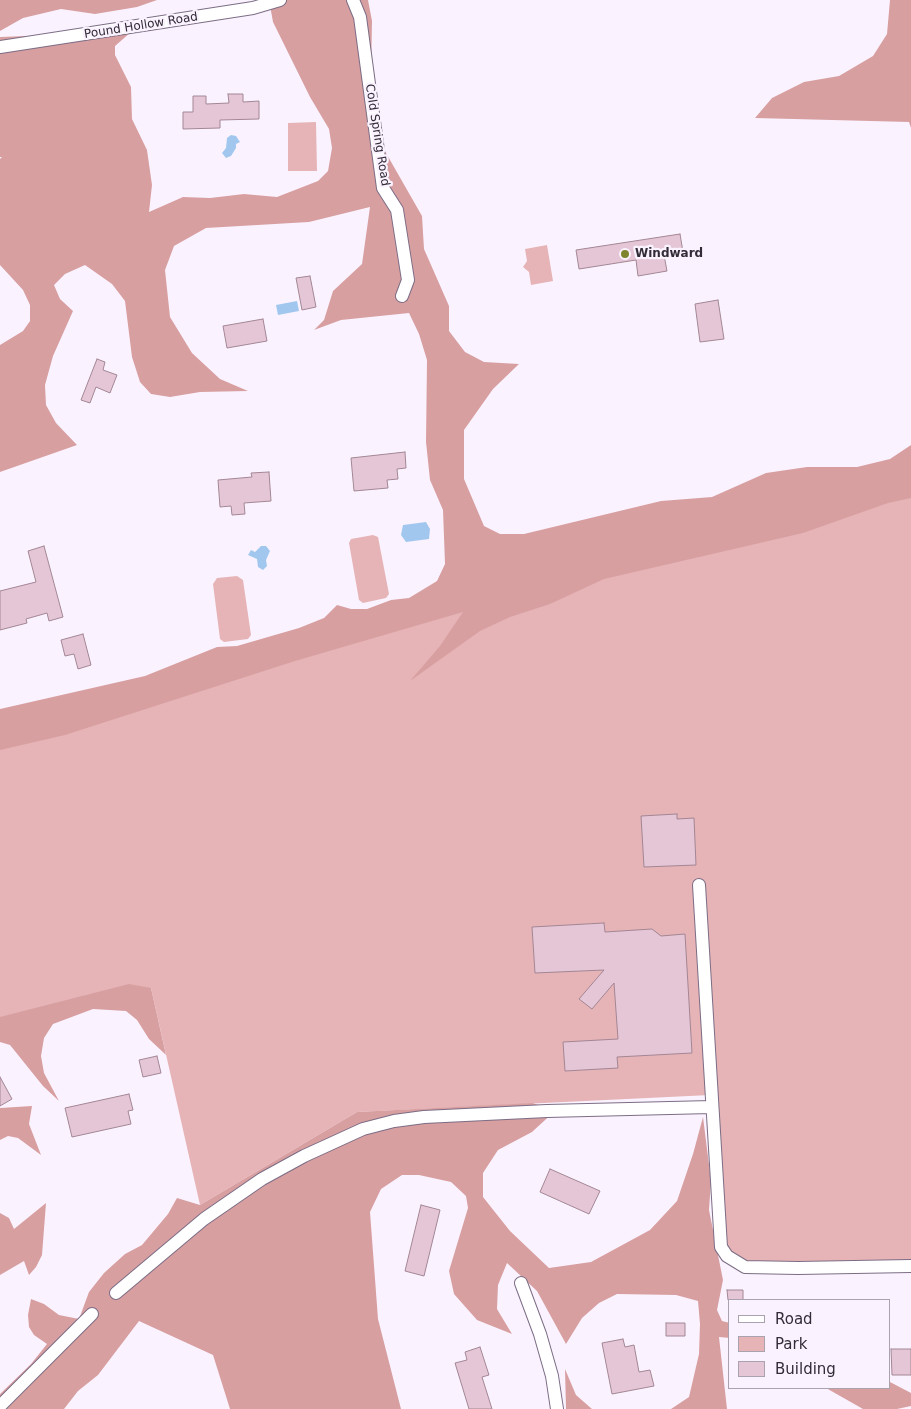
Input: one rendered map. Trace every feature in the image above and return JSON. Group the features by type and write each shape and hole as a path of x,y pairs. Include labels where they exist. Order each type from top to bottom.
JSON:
{"street":[{"name":"Pound Hollow Road","path":"0,47 252,8 280,0"},
{"name":"Cold Spring Road","path":"354,0 360,17 383,188 397,210 408,280 402,296"},
{"path":"699,885 720,1241 727,1256 745,1267 911,1266"},
{"path":"116,1293 204,1219 262,1180 304,1156 363,1129 394,1121 424,1117 547,1111 711,1107"},
{"path":"521,1283 543,1344 552,1376 557,1409"},
{"path":"0,1406 92,1314"}],"green space":[{"path":"316,122 317,171 288,171 288,123"},
{"path":"547,245 553,281 531,285 529,272 523,267 527,261 525,249"},
{"path":"911,467 911,1263 749,1265 724,1248 710,1095 357,1112 200,1205 151,988 0,1030 0,727"},
{"path":"373,535 378,537 389,594 386,598 363,603 359,600 349,543 351,539"},
{"path":"237,576 243,580 251,635 248,639 224,642 220,639 213,584 217,578"}],"shaded area":[{"path":"0,0 157,0 137,7 95,14 61,9 23,18 0,31"},
{"path":"269,0 368,0 372,21 370,125 422,216 424,249 449,306 449,331 465,352 484,362 519,364 493,389 464,430 464,479 484,526 500,534 524,534 661,501 712,497 766,473 807,467 857,467 890,459 911,445 911,498 888,503 803,533 604,579 550,604 510,617 480,631 410,681 440,646 463,612 295,661 65,735 0,750 0,709 145,676 217,647 237,646 299,628 324,618 337,605 351,609 367,609 391,600 409,598 437,581 445,564 443,510 430,480 426,442 427,360 419,334 409,313 341,320 314,330 324,320 333,291 362,264 370,207 309,222 206,228 174,246 165,270 170,317 192,353 220,379 248,391 200,392 170,397 151,394 140,382 132,357 125,301 112,284 85,265 65,274 54,285 60,299 73,311 53,356 45,385 46,405 56,423 77,445 0,472 0,345 23,331 30,321 30,305 23,290 0,265 0,159 2,157 0,157 0,37 131,32 115,46 115,55 131,87 132,119 147,150 152,185 149,212 183,197 210,198 244,194 277,197 318,181 328,171 332,148 329,129 310,97 273,22"},
{"path":"890,0 911,0 911,128 909,122 755,118 772,98 804,82 839,76 873,56 887,34"},
{"path":"129,984 151,988 166,1055 149,1039 137,1020 126,1011 93,1009 53,1024 44,1038 41,1056 44,1073 59,1101 43,1086 10,1045 0,1042 0,1017"},
{"path":"532,1103 556,1110 532,1132 498,1150 483,1173 483,1197 510,1231 549,1268 591,1262 650,1230 677,1201 703,1117 711,1181 709,1210 723,1280 717,1310 722,1321 728,1322 728,1338 719,1337 727,1409 671,1409 689,1397 699,1354 700,1324 698,1301 676,1295 617,1294 599,1303 582,1318 566,1344 537,1291 507,1263 498,1285 497,1309 512,1334 477,1320 454,1294 449,1271 468,1208 466,1196 451,1182 419,1175 402,1175 381,1189 370,1212 378,1319 401,1409 230,1409 213,1355 139,1321 98,1375 78,1391 64,1409 0,1409 0,1394 31,1364 47,1344 34,1335 29,1327 28,1315 31,1299 44,1304 59,1315 79,1319 89,1292 104,1273 125,1254 142,1245 168,1214 177,1198 200,1205 357,1112"},
{"path":"32,1106 29,1124 41,1155 18,1138 8,1136 0,1140 0,1108"},
{"path":"46,1203 42,1255 36,1267 29,1275 24,1261 0,1275 0,1213 9,1218 14,1229"},
{"path":"565,1369 576,1395 592,1409 566,1409"},
{"path":"891,1383 911,1393 911,1406 897,1409 863,1409 828,1389 891,1389"}],"water":[{"path":"231,135 236,136 240,142 236,144 236,148 231,156 226,158 222,153 226,148 227,138"},
{"path":"297,301 299,311 278,315 276,305"},
{"path":"426,522 430,529 429,539 406,542 401,535 403,525"},
{"path":"261,546 266,546 270,551 266,560 267,566 263,570 258,567 257,559 248,555 251,550 255,552"}],"building":[{"path":"228,94 243,94 243,102 259,101 259,119 220,120 220,128 183,129 183,112 193,112 193,96 206,96 206,104 229,103"},
{"name":"Windward","path":"680,234 683,252 664,255 667,271 638,276 636,260 579,269 576,250"},
{"path":"310,276 316,307 302,310 296,278"},
{"path":"718,300 724,339 700,342 695,304"},
{"path":"263,319 267,341 227,348 223,326"},
{"path":"97,359 105,362 103,370 117,375 110,393 96,387 90,403 81,400"},
{"path":"405,452 406,468 397,469 398,479 387,480 388,488 354,491 351,458"},
{"path":"269,472 271,501 244,503 245,514 232,515 231,506 220,507 218,480 252,477 251,473"},
{"path":"44,546 63,617 49,621 47,613 26,619 27,623 0,630 0,591 36,582 28,551"},
{"path":"83,634 91,665 78,669 74,654 65,656 61,640"},
{"path":"677,814 677,819 694,818 696,865 644,867 641,816"},
{"path":"604,923 605,932 652,929 661,936 685,934 692,1053 617,1057 618,1068 565,1071 563,1042 618,1039 614,983 592,1009 579,999 604,970 535,973 532,927"},
{"path":"157,1056 161,1073 143,1077 139,1060"},
{"path":"0,1077 12,1099 0,1106"},
{"path":"129,1094 133,1110 128,1111 131,1124 72,1137 65,1108"},
{"path":"550,1169 600,1191 589,1214 540,1192"},
{"path":"421,1205 440,1210 424,1276 405,1271"},
{"path":"727,1290 743,1290 743,1299 728,1300"},
{"path":"666,1323 685,1323 685,1336 666,1336"},
{"path":"623,1339 625,1347 634,1345 639,1372 650,1370 654,1386 612,1394 602,1343"},
{"path":"480,1347 489,1375 482,1377 492,1409 469,1409 455,1363 467,1360 465,1352"},
{"path":"891,1349 911,1349 911,1375 892,1375"}],"place":[{"name":"Windward","path":"625,254"}]}
